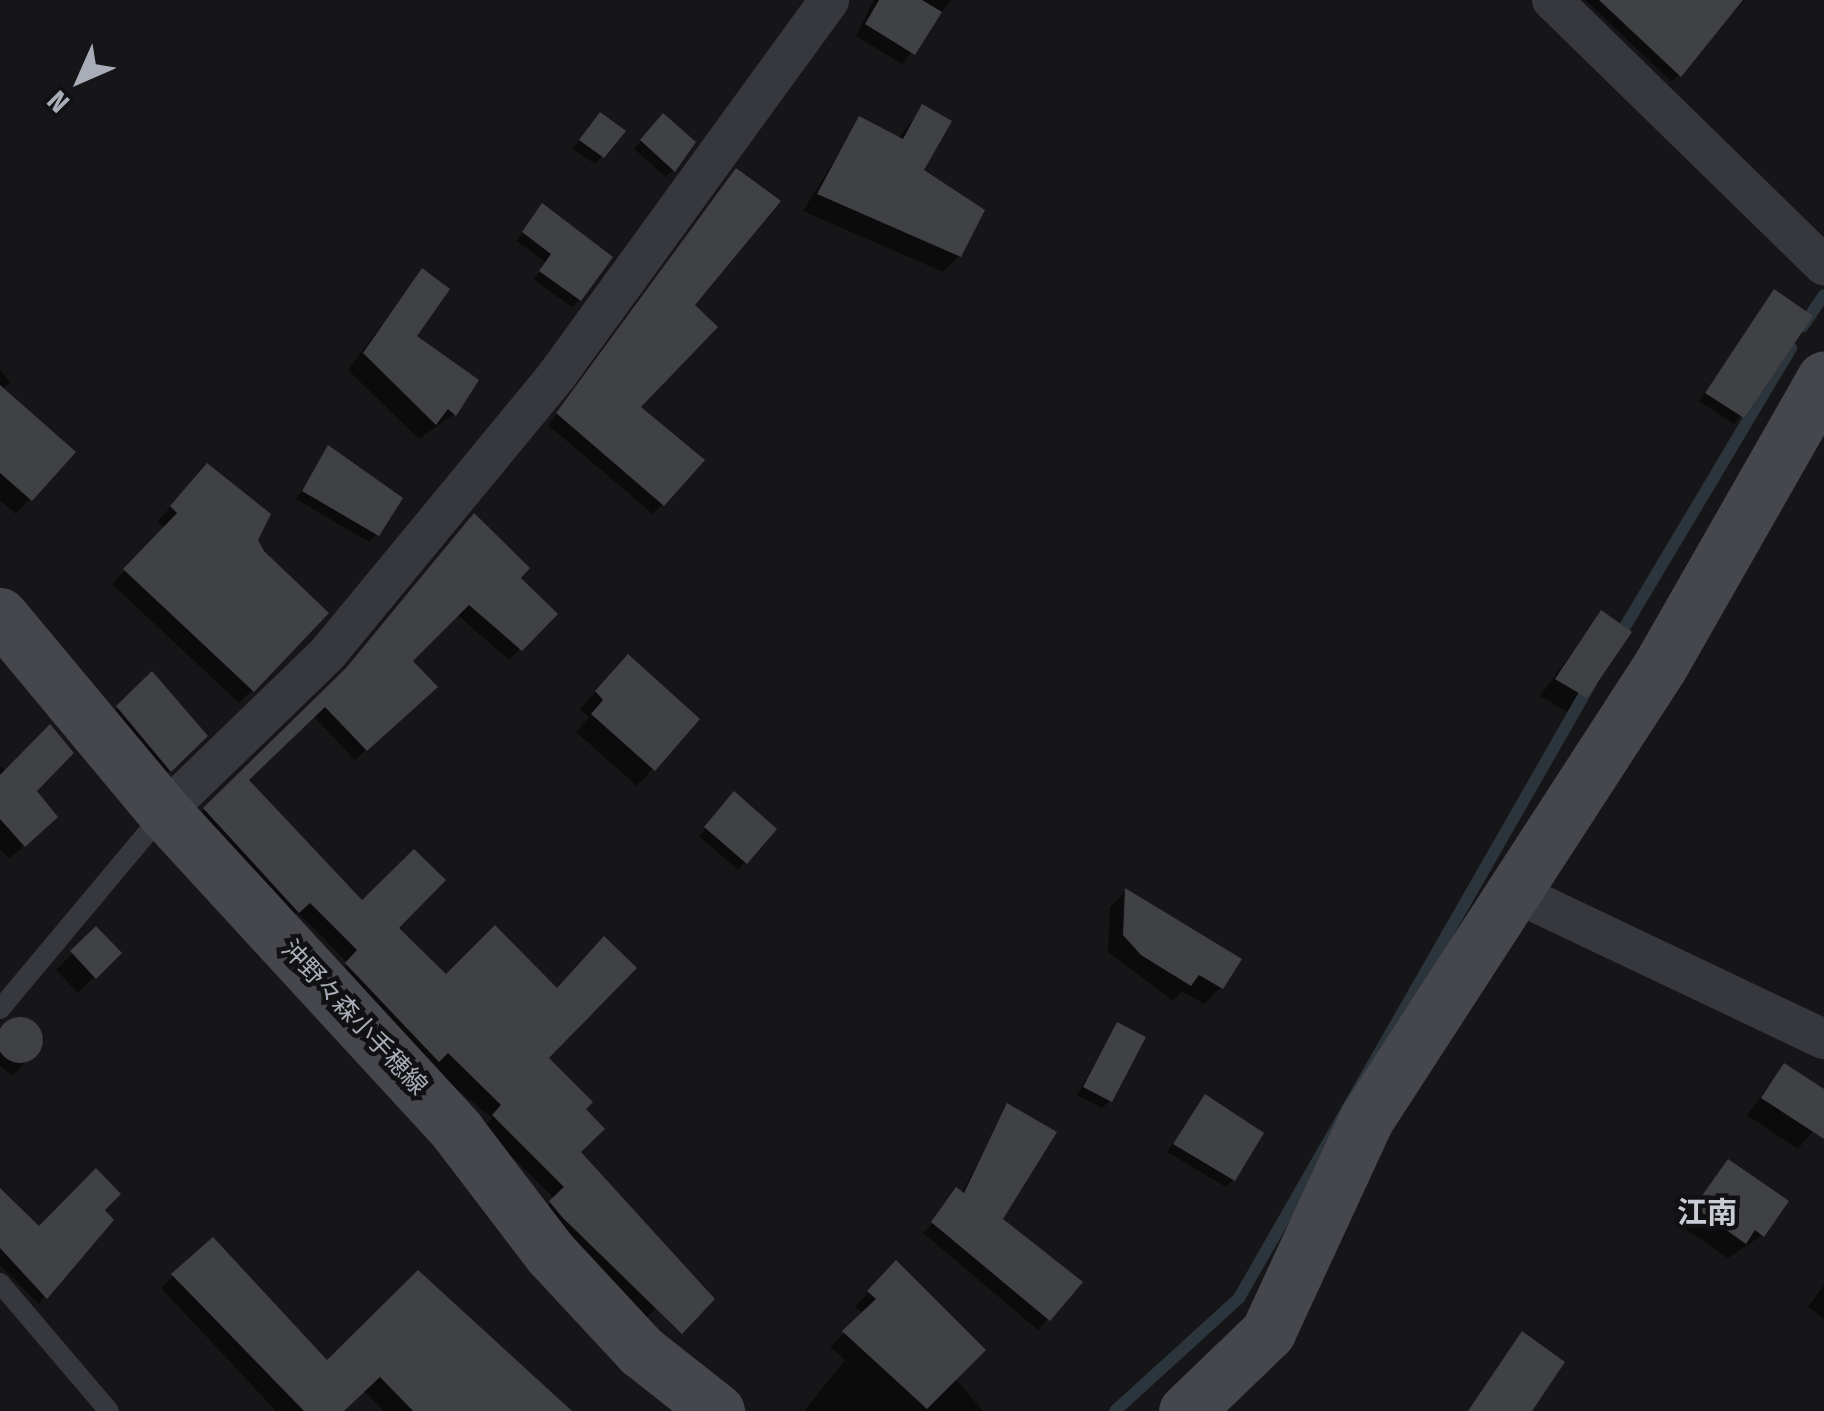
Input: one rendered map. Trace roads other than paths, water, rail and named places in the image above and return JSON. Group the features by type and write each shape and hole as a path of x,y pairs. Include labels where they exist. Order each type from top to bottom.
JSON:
{"street":[{"path":"164,812 328,653 557,375 829,0"},
{"path":"1552,0 1824,265"},
{"path":"1186,1411 1268,1332 1366,1118 1660,666 1824,380"},
{"name":"沖野々森小手穂線","path":"0,615 164,812 458,1132 628,1337 717,1411"},
{"path":"1514,892 1824,1039"}],"lane":[{"path":"0,1010 164,812"},
{"path":"0,1283 109,1411"}],"waterway":[{"path":"1803,326 1824,295"},
{"path":"1617,640 1791,348"},
{"path":"1115,1411 1239,1298 1591,683"}],"district":[{"name":"江南","path":"1707,1213"}]}
